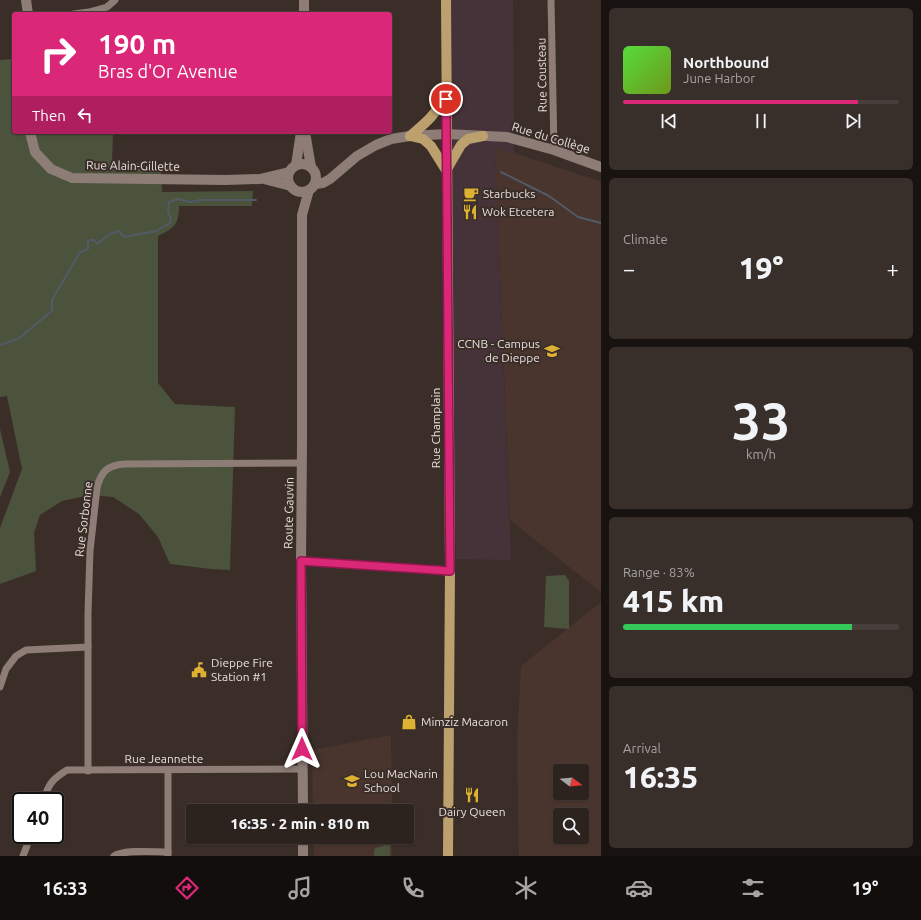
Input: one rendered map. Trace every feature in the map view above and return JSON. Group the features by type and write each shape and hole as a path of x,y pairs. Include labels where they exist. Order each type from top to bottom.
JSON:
{"main road":[{"name":"Rue Champlain","path":"446,0 450,571 448,856"},
{"path":"410,136 430,120 440,106 446,87"},
{"path":"410,136 422,139 431,146 446,170 461,145 468,140 483,136"}],"street":[{"path":"26,0 28,12"},
{"path":"89,12 107,8 115,0"},
{"path":"304,0 304,12"},
{"name":"Rue Cousteau","path":"551,0 554,150"},
{"name":"Rue Alain-Gillette","path":"30,134 35,152 51,168 72,178 260,179 278,182 293,188"},
{"path":"301,134 288,182 293,188 302,192 312,187 316,180 312,169 305,134"},
{"name":"Rue du Collège","path":"312,187 330,179 357,156 376,145 391,139 410,136 446,134 507,138 554,150 601,167"},
{"path":"292,169 303,164 312,169 336,173"},
{"name":"Rue Alain-Gillette","path":"260,179 292,169"},
{"name":"Route Gauvin","path":"302,215 312,187"},
{"name":"Route Gauvin","path":"293,188 302,215 301,561 303,804"},
{"name":"Rue Sorbonne","path":"88,771 90,551 97,488 100,478 105,470 114,464 302,463"},
{"path":"301,561 450,571"},
{"path":"0,687 6,669 16,656 26,650 88,647"},
{"name":"Rue Jeannette","path":"47,792 55,777 67,770 302,769"},
{"path":"114,856 115,854 126,852 168,854 168,770"},
{"path":"23,856 28,844"},
{"path":"303,844 303,856"}],"shaded area":[{"path":"446,0 513,0 514,153 495,149 511,560 456,559 446,170"},
{"name":"CCNB - Campus de Dieppe","path":"495,149 514,153 601,182 601,592 510,520"},
{"path":"601,602 601,856 519,856 517,744 521,666"},
{"name":"Lou MacNarin School","path":"391,735 392,804 313,804 312,750"},
{"path":"314,844 392,844 392,856 314,856"}],"green space":[{"path":"12,59 12,134 113,134 112,163 161,163 162,192 253,191 252,206 179,206 177,222 168,231 158,236 158,383 175,404 235,407 230,570 170,564 158,537 139,514 113,497 90,495 62,501 40,515 34,533 36,571 0,584 0,528 22,469 7,396 0,397 0,60"},
{"path":"0,429 10,472 0,497"},
{"path":"565,575 569,581 569,629 544,627 546,576"},
{"path":"390,844 390,856 374,856 374,849"}],"waterway":[{"path":"501,172 549,196 578,217 601,223"},
{"path":"0,345 18,339 52,311 52,300 80,252 88,249 88,242 90,240 94,240 97,244 110,234 119,231 124,237 156,231 170,223 171,218 168,212 169,202 178,199 190,202 200,200 256,200"}],"place":[{"name":"Starbucks","path":"471,194"},
{"name":"Wok Etcetera","path":"470,212"},
{"name":"CCNB - Campus de Dieppe","path":"552,351"},
{"name":"Dieppe Fire Station #1","path":"199,670"},
{"name":"Mimziz Macaron","path":"409,722"},
{"name":"Lou MacNarin School","path":"352,781"},
{"name":"Dairy Queen","path":"472,795"}],"route":[{"path":"302,749 301,561 450,571 446,99"}]}
